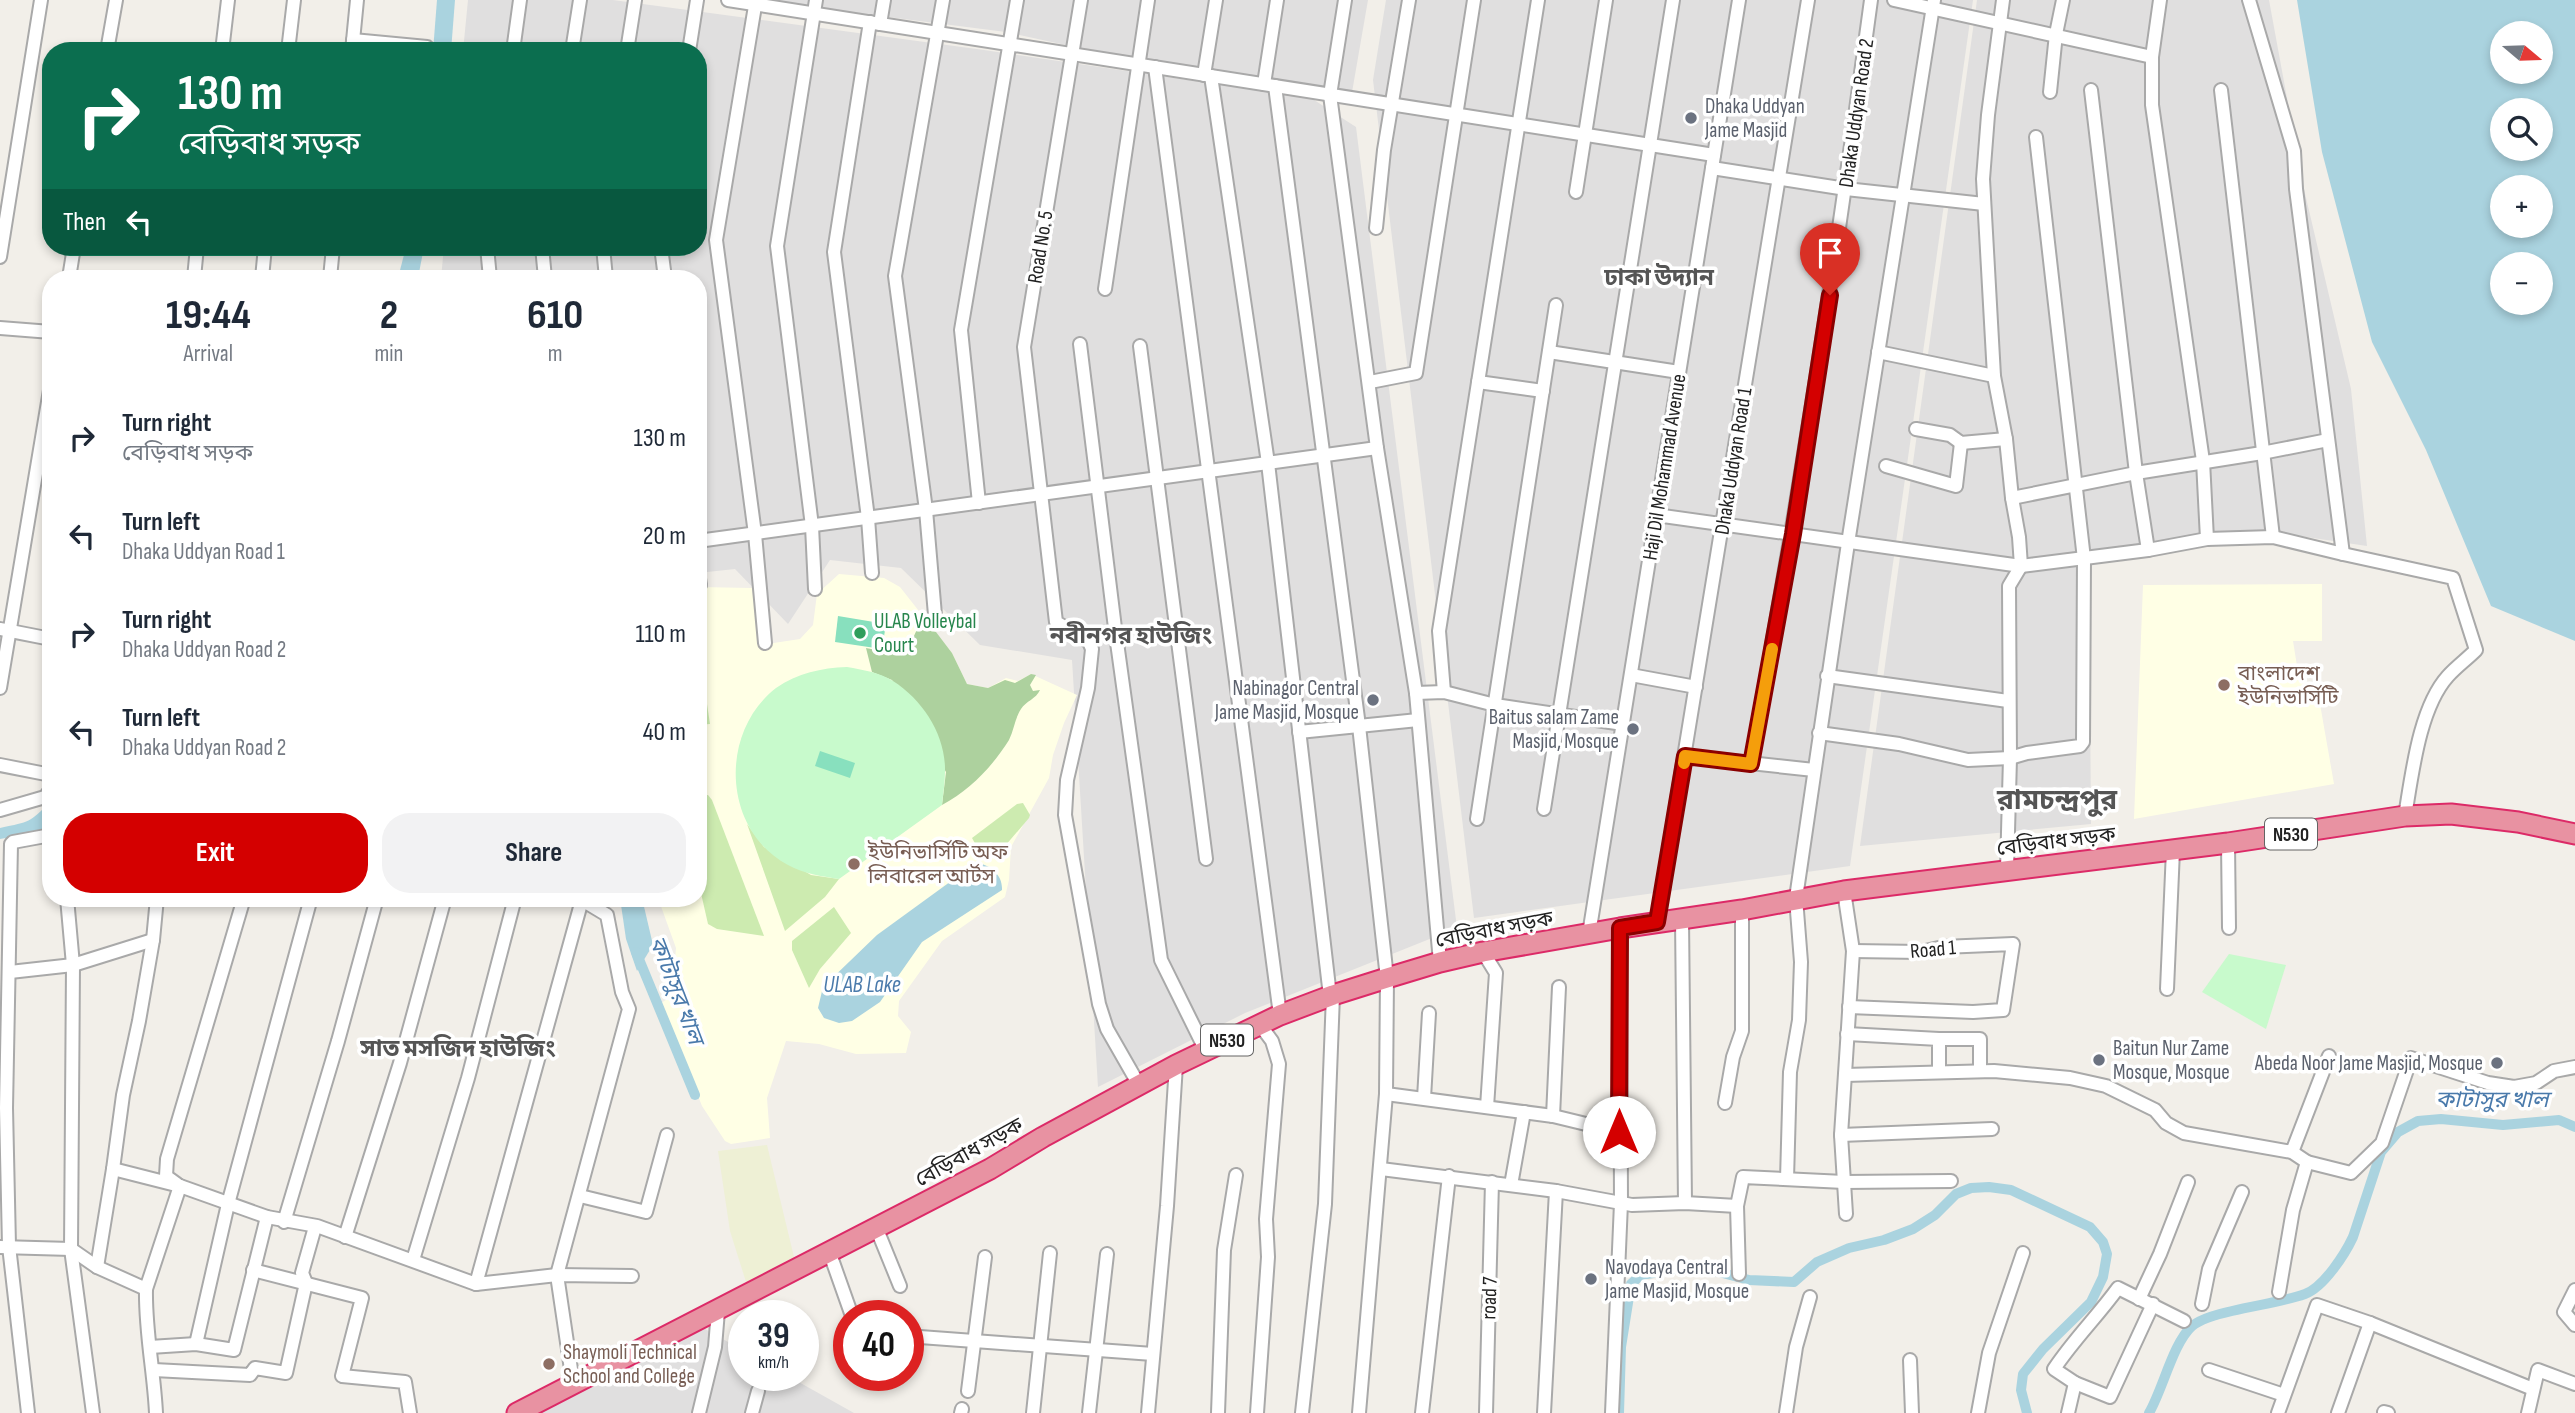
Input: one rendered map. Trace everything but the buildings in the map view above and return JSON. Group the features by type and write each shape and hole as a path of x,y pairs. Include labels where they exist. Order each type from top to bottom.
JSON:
{"highway":[{"name":"বেড়িবাধ সড়ক","path":"517,1413 990,1169 1176,1065 1280,1015 1331,995 1440,962 1620,928 1742,910 1796,898 2007,869 2228,843 2405,816 2451,814 2518,822 2575,834"}],"street":[{"path":"0,257 6,184 41,0"},
{"path":"109,42 116,0"},
{"path":"223,42 228,0"},
{"path":"289,42 294,0"},
{"path":"353,42 357,0"},
{"path":"514,42 520,0"},
{"path":"573,42 580,0"},
{"path":"628,42 635,0"},
{"path":"690,42 697,0"},
{"path":"728,0 755,2 814,14 1650,145 1779,178 1846,189 1984,204"},
{"path":"815,589 811,526 777,246 816,0"},
{"path":"872,573 868,518 834,252 875,23 884,0"},
{"path":"935,615 926,510 895,276 943,0"},
{"path":"979,503 961,330 1017,0"},
{"name":"Road No. 5","path":"1081,0 1024,347 1056,622 1089,642 1092,652"},
{"path":"1105,289 1148,0"},
{"path":"1216,0 1208,75 1268,463 1331,995 1325,1204 1302,1413"},
{"path":"1278,0 1269,85 1324,456 1359,726 1387,978 1386,1094 1359,1413"},
{"path":"1345,0 1330,95 1377,448 1416,693 1440,962"},
{"path":"1376,228 1384,150 1409,0"},
{"path":"1370,382 1416,373 1474,0"},
{"path":"1444,692 1439,631 1538,0"},
{"path":"1576,192 1606,0"},
{"path":"1544,809 1673,0"},
{"name":"Haji Dil Mohammad Avenue","path":"1589,934 1739,0"},
{"name":"Dhaka Uddyan Road 1","path":"1657,922 1808,0"},
{"name":"Dhaka Uddyan Road 2","path":"1751,764 1793,534 1846,189 1871,0"},
{"path":"1894,0 1934,4 1999,23 2152,57"},
{"path":"2003,0 1988,115 1983,179 1994,376 2020,537 2021,566 2009,586 2010,758 2007,869"},
{"path":"2050,92 2056,34 2063,0"},
{"path":"2160,0 2152,57 2152,105 2203,461 2207,539"},
{"path":"2249,0 2294,150 2296,189 2343,554"},
{"path":"755,2 716,240 755,534 765,643"},
{"path":"1787,1179 1790,1072 1798,1020 1800,974 1796,898 1827,676 1934,4"},
{"path":"1155,67 1280,1015"},
{"path":"2091,90 2136,472 2148,550"},
{"path":"2221,90 2273,537"},
{"path":"1819,733 1899,744 1968,760 2010,758 2080,746 2083,742 2084,559 2036,137"},
{"path":"1477,819 1556,304"},
{"path":"0,328 42,331"},
{"path":"1080,344 1161,960 1206,1051"},
{"path":"1140,346 1206,859"},
{"path":"1549,352 1679,372"},
{"path":"1878,352 1994,376"},
{"path":"1478,382 1543,391"},
{"path":"1916,429 1951,435 1961,443 2006,439"},
{"path":"0,688 5,631 42,432"},
{"path":"2012,498 2136,472 2329,440"},
{"path":"1886,466 1956,486 1961,443"},
{"path":"707,540 1377,448"},
{"path":"1656,515 2021,566 2148,550 2207,539 2273,537 2453,578 2476,650 2446,677 2433,699 2415,759 2405,816"},
{"path":"5,631 42,637"},
{"path":"1117,641 1111,648 1092,652 1088,688 1067,780 1065,815 1099,1004 1107,1029 1139,1086"},
{"path":"1630,675 1696,687"},
{"path":"1827,676 2008,701"},
{"path":"1416,693 1444,692 1495,705 1623,724"},
{"path":"1299,732 1418,720"},
{"path":"1685,756 1814,770"},
{"path":"0,765 42,773"},
{"path":"0,810 42,798"},
{"path":"28,1413 4,1247 12,844 42,837"},
{"path":"2228,843 2229,928"},
{"path":"2167,989 2174,850"},
{"path":"1844,891 1853,951 1841,1135 1846,1214"},
{"path":"68,907 73,965 71,1249 93,1413"},
{"path":"97,1268 123,1095 139,1021 156,907"},
{"path":"180,1186 166,1176 167,1159 241,907"},
{"path":"196,1344 228,1204 309,907"},
{"path":"284,1222 375,907"},
{"path":"345,1237 400,1063 443,907"},
{"path":"413,1260 468,1078 513,907"},
{"path":"476,1283 573,907"},
{"path":"573,1383 557,1275 629,1009 622,992 607,915 591,907"},
{"path":"1725,1103 1733,1057 1742,1031 1742,910"},
{"path":"1682,919 1685,1203"},
{"path":"1612,1413 1621,1203 1620,928"},
{"path":"10,972 73,965 153,940"},
{"name":"Road 1","path":"1849,1007 1973,1012 2003,1010 2013,944 1943,947 1922,953 1853,951"},
{"path":"1483,953 1496,973 1487,1107"},
{"path":"1553,1116 1559,987"},
{"path":"1424,1098 1430,1013"},
{"path":"1256,1413 1268,1257 1266,1219 1279,1064 1272,1041 1260,1025"},
{"path":"1847,1034 1980,1039 1980,1071"},
{"path":"1939,1039 1939,1071"},
{"path":"2292,1152 2329,1056"},
{"path":"1845,1075 1980,1071 2034,1073 2070,1078 2105,1086 2155,1110 2166,1123 2184,1133 2292,1152 2307,1162 2351,1173 2382,1143 2411,1058 2487,1083 2514,1087 2536,1083 2554,1071 2575,1066"},
{"path":"1148,1413 1167,1206 1176,1065"},
{"path":"1386,1094 1553,1116 1619,1132"},
{"path":"1511,1185 1524,1112"},
{"path":"1841,1135 1992,1129"},
{"path":"580,1196 646,1212 667,1135"},
{"path":"2278,1292 2293,1210 2307,1162"},
{"path":"114,1169 180,1186 284,1222 315,1227 476,1283 557,1275 632,1276"},
{"path":"1381,1169 1556,1191 1621,1203 1737,1206"},
{"path":"1218,1413 1224,1250 1236,1175"},
{"path":"1422,1413 1449,1176"},
{"path":"1739,1274 1737,1206 1743,1177 1844,1182 1951,1181"},
{"name":"road 7","path":"1486,1413 1492,1182"},
{"path":"2139,1299 2188,1182"},
{"path":"156,1413 154,1370 145,1320 146,1289 180,1186"},
{"path":"1544,1413 1556,1191"},
{"path":"2202,1304 2209,1269 2242,1192"},
{"path":"150,1348 196,1344 234,1350 267,1217"},
{"path":"154,1370 250,1375 255,1368 286,1373 306,1283 302,1273 315,1227"},
{"path":"876,1227 900,1286"},
{"path":"4,1247 71,1249 97,1268 146,1289"},
{"path":"829,1251 846,1300"},
{"path":"1978,1413 1989,1353 2023,1252"},
{"path":"1033,1413 1050,1253"},
{"path":"1089,1413 1107,1254"},
{"path":"968,1391 985,1257"},
{"path":"253,1270 362,1298 342,1376 405,1382 410,1413"},
{"path":"2153,1304 2110,1397 2074,1383 2054,1369 2072,1341 2099,1315 2118,1288 2153,1304 2184,1321"},
{"path":"2575,1290 2564,1312 2575,1325"},
{"path":"1786,1413 1796,1347 1810,1297"},
{"path":"2278,1413 2317,1305 2370,1323 2533,1389"},
{"path":"698,1413 715,1347 718,1311"},
{"path":"2338,1413 2370,1323"},
{"path":"924,1337 1153,1354"},
{"path":"1910,1360 1912,1413"},
{"path":"2208,1370 2284,1395"},
{"path":"2528,1413 2538,1370 2575,1384"},
{"path":"2068,1410 2074,1383"},
{"path":"752,1413 758,1391"}],"shaded area":[{"name":"নবীনগর হাউজিং","path":"468,0 613,0 1311,98 1356,127 1457,928 1245,1013 1098,1087 1072,660 980,645 901,568 830,560 788,624 735,569 707,572 707,270 442,270 443,256 707,256 707,42 464,42"},
{"path":"755,0 1368,0 1351,98 1204,75 1006,32"},
{"path":"1386,0 1973,0 1850,866 1474,918 1373,80"},
{"path":"1977,0 2269,0 2303,185 2351,389 2367,546 2279,533 2089,563 2091,824 1860,846"},
{"name":"ইউনিভার্সিটি অফ লিবারেল আর্টস","path":"839,574 884,578 900,587 952,653 967,684 988,688 1006,678 1018,681 1031,674 1077,695 1053,755 1049,778 1011,847 1005,897 942,941 899,1001 898,1016 911,1032 906,1053 856,1054 819,1044 786,1041 767,1098 770,1138 731,1144 725,1141 702,1106 661,1003 674,995 669,985 673,980 676,948 661,907 707,907 707,587 752,588 760,645 800,639 813,625 817,594"},
{"name":"বাংলাদেশ ইউনিভার্সিটি","path":"2322,584 2322,641 2293,641 2297,666 2320,704 2334,784 2134,819 2143,585"},
{"path":"767,1145 794,1257 746,1282 730,1231 718,1151"},
{"path":"698,1325 728,1342 728,1391 815,1391 854,1413 527,1413"}],"green space":[{"name":"ULAB Volleybal Court","path":"838,616 886,624 882,649 835,642"},
{"path":"919,625 936,632 952,653 967,684 988,688 1005,680 1015,683 1031,674 1036,675 1030,685 1033,691 1040,690 1021,709 1009,740 988,768 971,785 942,805 946,772 892,680 872,672 866,648 887,652 908,649"},
{"path":"847,667 888,678 904,689 923,709 942,745 945,776 942,805 839,879 794,868 766,849 750,829 740,805 736,780 737,754 745,729 757,707 776,688 801,675"},
{"path":"820,751 855,763 850,778 815,766"},
{"path":"707,795 712,800 764,936 717,929 708,924 704,907 707,907"},
{"path":"1023,803 1029,818 999,853 977,847 972,838 1017,804"},
{"path":"747,824 764,847 811,875 839,879 825,897 785,931"},
{"path":"834,907 851,933 820,969 809,988 792,950 792,941"},
{"path":"2229,954 2286,965 2266,1029 2202,992"}],"water":[{"path":"437,0 455,0 452,42 434,42"},
{"path":"2297,0 2575,0 2575,641 2491,606 2426,450 2372,342 2322,152"},
{"path":"404,256 422,256 420,270 400,270"},
{"path":"42,810 40,832 0,839 0,828 18,824"},
{"name":"ULAB Lake","path":"976,863 995,871 1002,890 922,942 880,1002 852,1021 839,1023 824,1018 818,1008 823,987 877,935"},
{"path":"621,907 644,907 653,945 637,971 626,939"}],"waterway":[{"name":"কাটাসুর খাল","path":"636,952 695,1095"},
{"name":"কাটাসুর খাল","path":"2149,1413 2179,1343 2192,1326 2216,1315 2305,1294 2319,1285 2339,1261 2353,1237 2381,1152 2398,1132 2418,1121 2441,1119 2503,1125 2559,1120 2575,1127"},
{"name":"কাটাসুর খাল","path":"1619,1413 1621,1347 1631,1284 1641,1275 1689,1267 1749,1280 1794,1282 1817,1262 1849,1248 1884,1240 1913,1229 1935,1215 1956,1194 1971,1188 1989,1187 2011,1190 2090,1227 2103,1242 2107,1254 2103,1277 2091,1302 2043,1349 2023,1374 2021,1390 2027,1413"}],"slow traffic":[{"path":"1684,763 1685,756 1751,764 1772,649"}],"place":[{"name":"Dhaka Uddyan Jame Masjid","path":"1691,118"},
{"name":"ULAB Volleybal Court","path":"860,633"},
{"name":"বাংলাদেশ ইউনিভার্সিটি","path":"2224,685"},
{"name":"Nabinagor Central Jame Masjid, Mosque","path":"1373,700"},
{"name":"Baitus salam Zame Masjid, Mosque","path":"1633,729"},
{"name":"ইউনিভার্সিটি অফ লিবারেল আর্টস","path":"854,864"},
{"name":"Baitun Nur Zame Mosque, Mosque","path":"2099,1060"},
{"name":"Abeda Noor Jame Masjid, Mosque","path":"2497,1063"},
{"name":"Navodaya Central Jame Masjid, Mosque","path":"1591,1279"},
{"name":"Shaymoli Technical School and College","path":"549,1364"}],"district":[{"name":"ঢাকা উদ্যান","path":"1659,277"},
{"name":"নবীনগর হাউজিং","path":"1131,635"},
{"name":"রামচন্দ্রপুর","path":"2057,799"},
{"name":"সাত মসজিদ হাউজিং","path":"458,1048"}],"route":[{"path":"1619,1132 1620,928 1657,922 1685,756 1751,764 1793,534 1830,295"}]}
